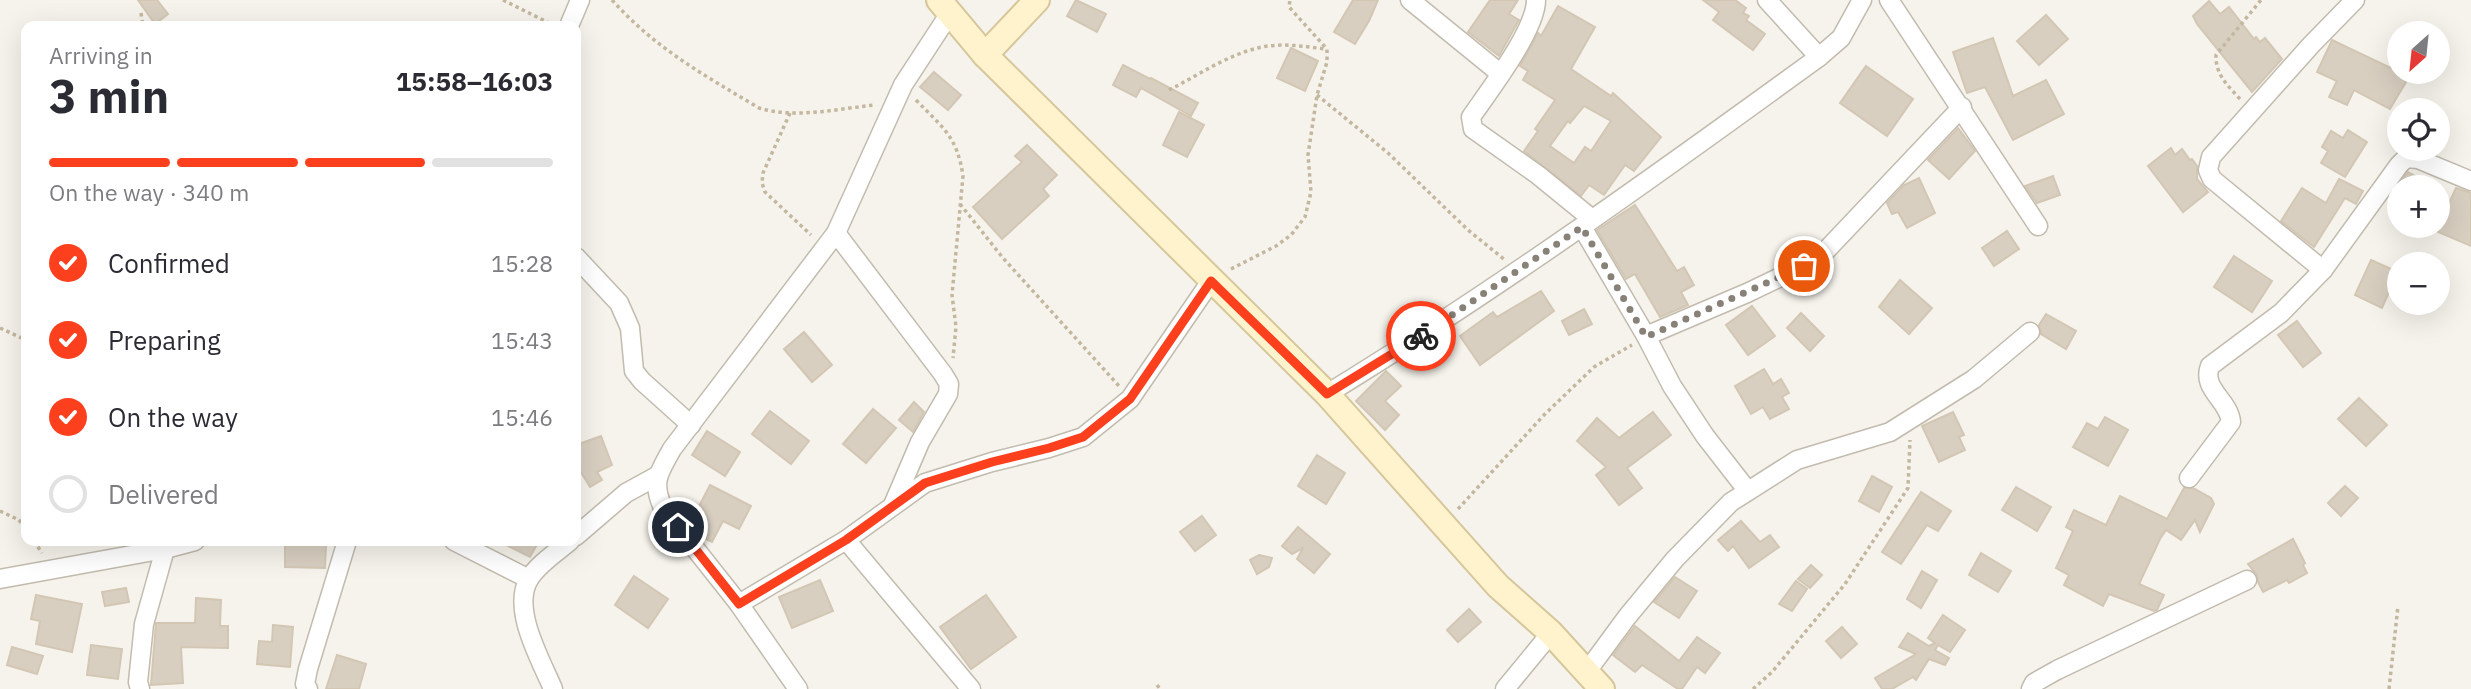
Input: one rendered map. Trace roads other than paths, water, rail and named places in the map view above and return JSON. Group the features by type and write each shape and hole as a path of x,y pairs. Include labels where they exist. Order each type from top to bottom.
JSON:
{"street":[{"path":"571,21 580,0"},
{"path":"985,55 1037,0"},
{"path":"1410,0 1501,74"},
{"path":"1536,0 1532,20 1501,74 1471,117 1471,125 1538,175 1587,223 1672,386 1705,436 1747,490"},
{"path":"1767,0 1819,57"},
{"path":"1327,394 1409,344 1517,271 1819,57 1841,38 1862,0"},
{"path":"1889,0 2038,226"},
{"path":"2323,270 2212,179 2208,170 2211,157 2355,0"},
{"path":"798,689 739,604 663,508 656,493 657,476 673,449 836,233 893,104 944,6 985,55 1327,394 1498,586 1551,633 1595,680 1627,617 1675,559 1731,502 1797,460 1890,432 1915,418 1974,379 2030,332"},
{"path":"1646,337 1818,259 1962,107"},
{"path":"2189,478 2231,422 2230,413 2208,382 2210,366 2281,313 2323,270 2406,158 2418,159 2471,181"},
{"path":"836,233 949,384 948,394 920,442 892,507"},
{"path":"581,262 619,303 630,328 634,371 691,425"},
{"path":"739,604 846,540 925,483 1083,437 1130,399 1211,281"},
{"path":"581,532 625,493 657,476"},
{"path":"846,540 971,689"},
{"path":"0,579 176,546"},
{"path":"308,689 305,684 308,669 345,546"},
{"path":"464,546 529,579"},
{"path":"553,689 526,622 523,598 529,579 565,546"},
{"path":"140,689 138,682 144,624 165,549"},
{"path":"2031,689 2034,683 2057,670 2247,580"},
{"path":"1505,689 1551,633"}]}
